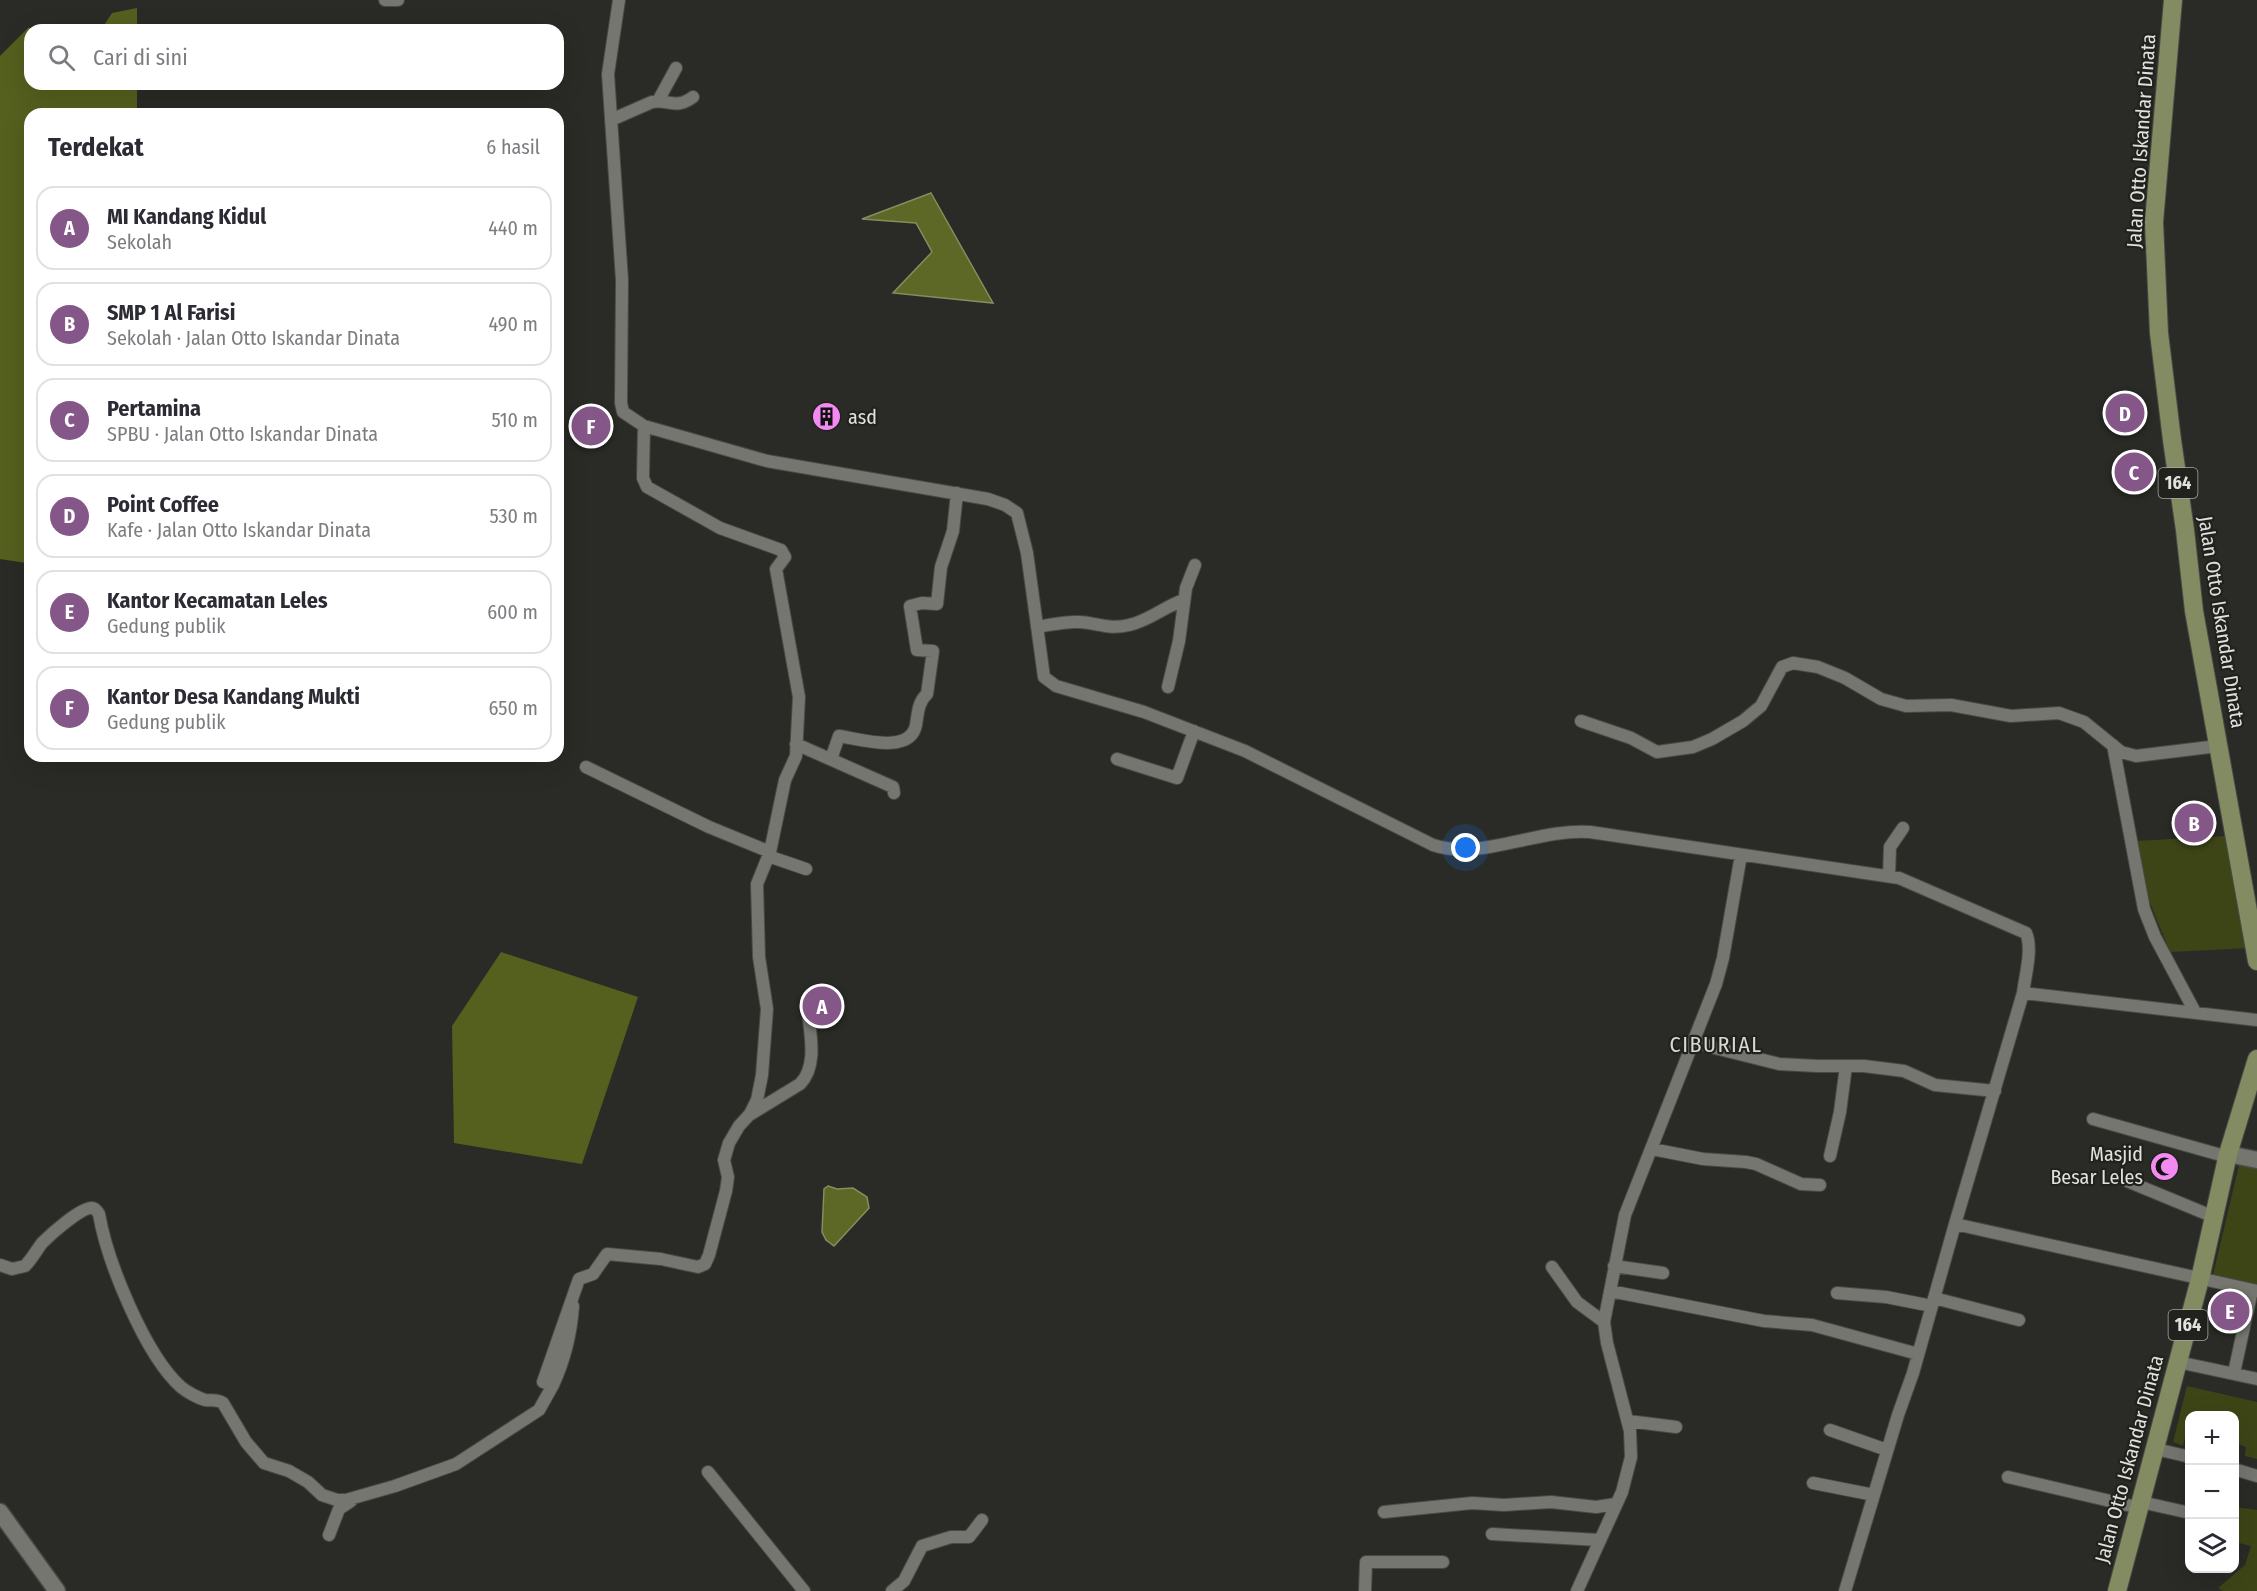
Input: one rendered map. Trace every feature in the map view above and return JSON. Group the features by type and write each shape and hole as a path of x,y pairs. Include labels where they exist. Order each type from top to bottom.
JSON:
{"main road":[{"name":"Jalan Otto Iskandar Dinata","path":"2173,0 2154,222 2159,333 2186,530 2194,611 2257,962"},
{"name":"Jalan Otto Iskandar Dinata","path":"2117,1591 2200,1279 2228,1155 2257,1059"}],"street":[{"path":"385,0 398,0"},
{"path":"619,0 608,74 622,280 622,412 644,426 767,461 957,493 1005,505 1017,513 1027,553 1044,677 1049,682 1144,712 1271,763 1445,849 1468,850 1551,833 1573,831 1889,876 1917,884 2026,933 2028,938 2023,993 1918,1354 1845,1591"},
{"path":"658,101 676,68"},
{"path":"611,120 658,101 678,105 693,97"},
{"path":"0,1265 12,1269 25,1266 42,1244 61,1226 83,1210 92,1208 96,1210 126,1299 161,1366 183,1388 205,1400 223,1403 246,1443 264,1463 289,1471 308,1482 322,1495 337,1500 355,1498 456,1464 539,1410 553,1385 543,1382 574,1290 579,1279 593,1274 607,1254 661,1259 698,1267 705,1263 726,1191 728,1178 724,1160 729,1143 757,1100 762,1075 767,1009 759,957 756,898 759,877 769,854 783,787 796,756 799,696 777,569 784,557 781,550 720,528 647,487 643,478 644,426"},
{"path":"831,759 838,736 890,743 909,738 915,731 921,700 927,694 933,651 917,650 909,606 922,603 936,604 941,567 953,531 957,493"},
{"path":"1168,687 1184,614 1184,600 1196,565"},
{"path":"1037,627 1076,621 1110,628 1131,625 1170,604 1184,600"},
{"path":"1581,721 1631,738 1657,752 1693,747 1743,721 1761,706 1782,667 1793,663 1818,667 1845,678 1881,699 1906,706 1951,705 2011,716 2059,713 2084,722 2121,752 2136,756 2218,746"},
{"path":"1118,759 1177,778 1194,731"},
{"path":"796,744 893,787 894,794"},
{"path":"2113,745 2144,909 2159,946 2195,1012"},
{"path":"586,767 709,827 806,869"},
{"path":"1889,876 1890,847 1903,828"},
{"path":"1577,1591 1616,1504 1626,1479 1631,1457 1628,1421 1607,1343 1604,1322 1614,1266 1629,1202 1716,984 1741,855"},
{"path":"2023,993 2257,1020"},
{"path":"750,1114 800,1084 806,1078 812,1051 808,1011"},
{"path":"1694,1041 1779,1064 1864,1066 1904,1071 1935,1086 1995,1091"},
{"path":"1830,1156 1840,1112 1846,1066"},
{"path":"2093,1119 2228,1155 2257,1160"},
{"path":"1652,1149 1703,1159 1756,1164 1801,1184 1820,1185"},
{"path":"2127,1181 2214,1217"},
{"path":"1955,1224 2255,1291 2234,1373"},
{"path":"1614,1266 1663,1273"},
{"path":"1552,1268 1577,1302 1604,1322"},
{"path":"1610,1291 1764,1321 1812,1325 1918,1354"},
{"path":"1837,1293 1933,1302 2019,1320"},
{"path":"2178,1362 2257,1379"},
{"path":"1628,1421 1676,1427"},
{"path":"1830,1430 1887,1450"},
{"path":"2156,1449 2185,1456"},
{"path":"2239,1470 2257,1476"},
{"path":"708,1472 804,1591"},
{"path":"2008,1477 2185,1512"},
{"path":"1813,1483 1874,1495"},
{"path":"330,1535 339,1509 355,1498"},
{"path":"1384,1512 1472,1503 1504,1505 1551,1502 1596,1507 1616,1504"},
{"path":"0,1512 57,1591"},
{"path":"892,1591 904,1581 922,1546 951,1537 969,1537 982,1520"},
{"path":"1492,1534 1599,1540"},
{"path":"1365,1591 1366,1562 1443,1562"}],"shaded area":[{"path":"137,8 137,24 105,24 112,13"},
{"path":"24,32 24,90 137,90 137,108 24,108 24,563 0,559 0,56"},
{"path":"931,193 993,303 893,293 932,252 916,223 862,219"},
{"path":"2211,803 2212,815 2200,817 2202,827 2206,827 2207,838 2178,841 2176,828 2187,826 2186,819 2177,820 2176,807"},
{"path":"2227,836 2250,948 2170,952 2148,898 2136,841"},
{"path":"501,952 638,997 582,1164 454,1143 452,1026"},
{"path":"2240,1161 2257,1165 2257,1285 2213,1275"},
{"path":"828,1186 837,1189 853,1188 867,1197 869,1208 834,1246 826,1240 822,1232 824,1189"},
{"path":"2187,1386 2257,1402 2257,1459 2245,1456 2246,1447 2239,1444 2239,1411 2185,1411 2183,1446 2173,1442"},
{"path":"2239,1508 2257,1510 2257,1591 2223,1591 2218,1588 2236,1573 2239,1573 2245,1565 2251,1546 2239,1543"}],"place":[{"name":"Point Coffee","path":"2125,413"},
{"name":"asd","path":"827,417"},
{"name":"Kantor Desa Kandang Mukti","path":"591,426"},
{"name":"Pertamina","path":"2134,472"},
{"name":"SMP 1 Al Farisi","path":"2194,823"},
{"name":"MI Kandang Kidul","path":"822,1006"},
{"name":"Masjid Besar Leles","path":"2164,1166"},
{"name":"Kantor Kecamatan Leles","path":"2230,1311"}],"district":[{"name":"CIBURIAL","path":"1716,1044"}]}
